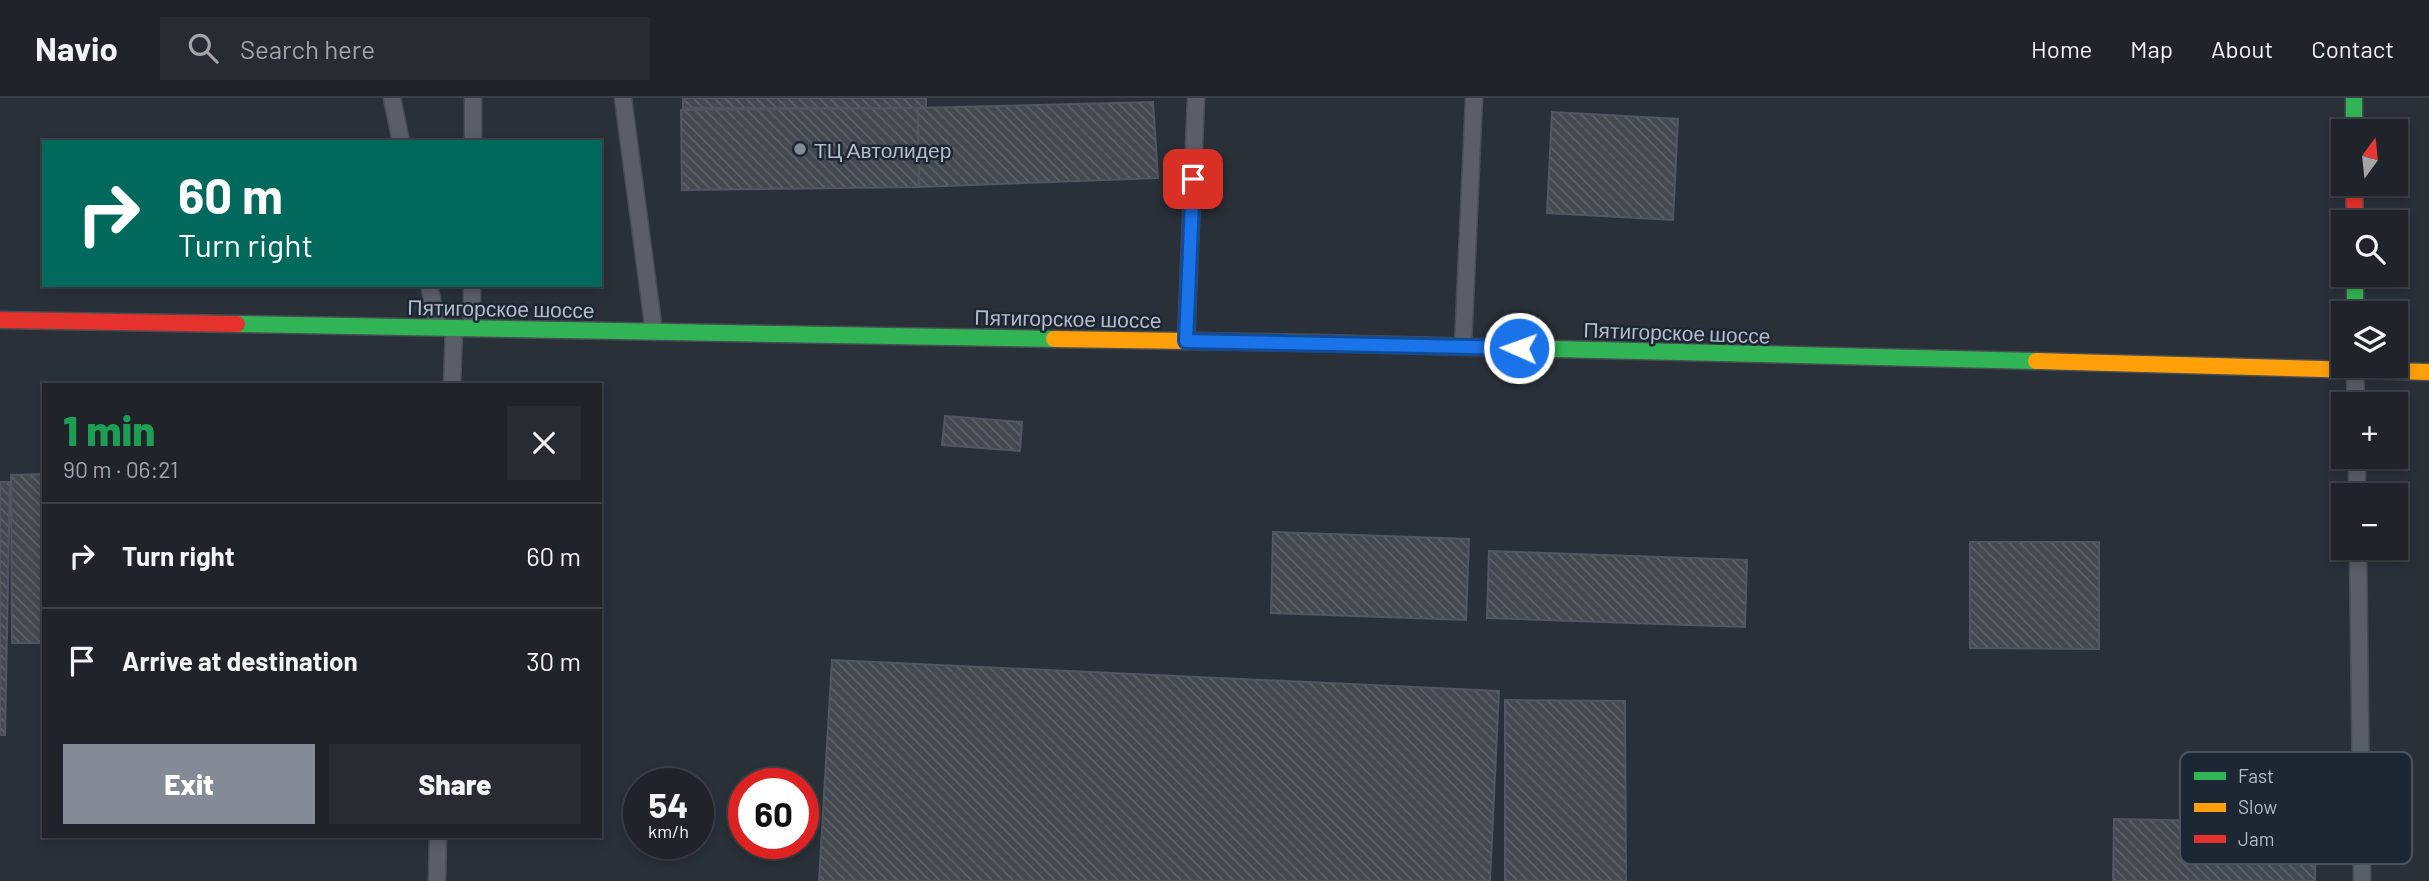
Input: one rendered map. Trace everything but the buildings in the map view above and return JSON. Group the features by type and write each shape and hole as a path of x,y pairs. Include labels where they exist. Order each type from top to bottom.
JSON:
{"main road":[{"path":"2354,98 2354,119"},
{"name":"Пятигорское шоссе","path":"0,320 1463,346 2331,368"},
{"name":"Пятигорское шоссе","path":"2408,371 2429,372"}],"lane":[{"path":"392,98 401,140"},
{"path":"472,140 473,98"},
{"path":"623,98 654,332"},
{"path":"1186,341 1196,98"},
{"path":"1463,346 1474,98"},
{"path":"430,287 446,328 452,383"},
{"path":"472,287 472,328"},
{"path":"2358,560 2360,752"},
{"path":"437,881 438,838"}],"traffic: fast":[{"path":"2354,98 2354,119"},
{"path":"2355,287 2355,301"},
{"path":"237,324 1054,339"},
{"path":"1318,343 2036,361"}],"traffic: slow":[{"path":"1054,339 1318,343"},
{"path":"2036,361 2429,372"}],"traffic: jam":[{"path":"2354,196 2355,210"},
{"path":"0,320 237,324"}],"place":[{"name":"ТЦ Автолидер","path":"800,149"}],"route":[{"path":"1193,179 1186,341 1519,348"}]}
